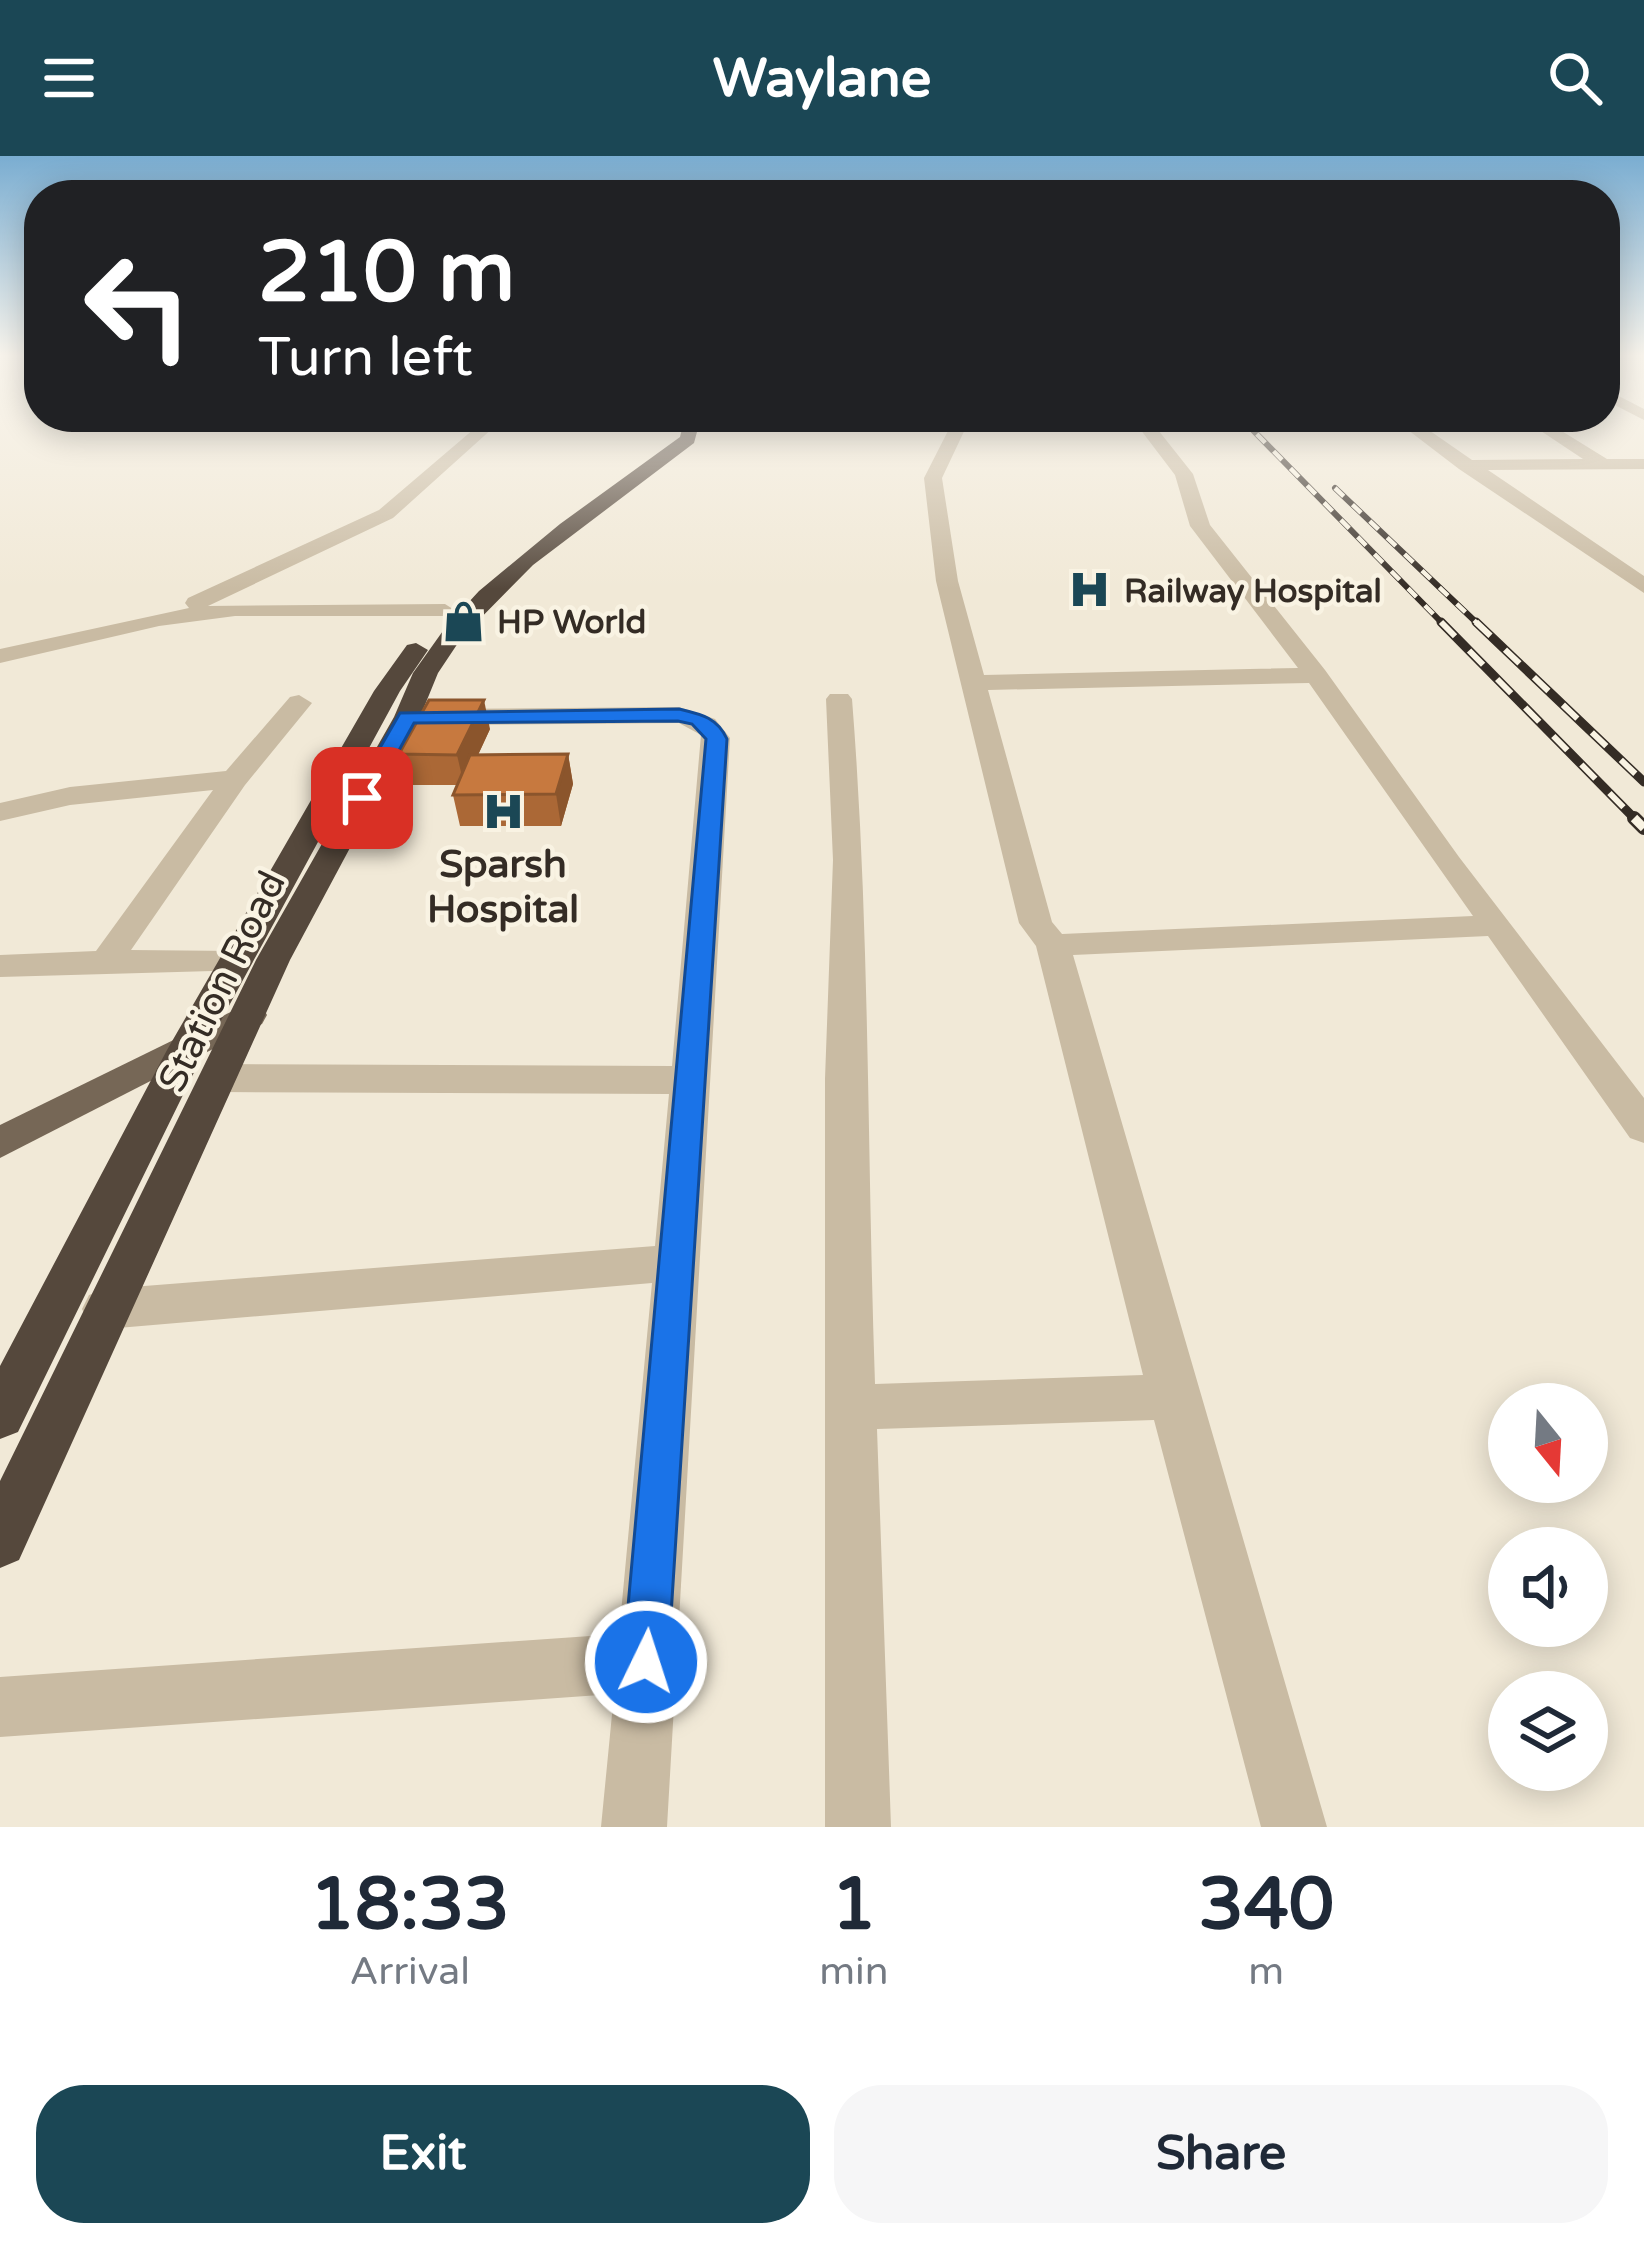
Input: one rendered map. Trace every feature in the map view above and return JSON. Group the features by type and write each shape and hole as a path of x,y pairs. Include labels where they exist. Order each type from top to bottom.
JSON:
{"highway":[{"name":"Station Road","path":"0,1416 186,1050 381,702 445,611 664,433"},
{"name":"Station Road","path":"0,1541 273,960 407,717 416,690 469,611 688,439 689,433"}],"main road":[{"path":"0,1143 250,1015"}],"street":[{"path":"159,620 386,514 479,433"},
{"path":"955,433 932,478 947,580 976,683 1000,797 1036,923 1053,945 1294,1827"},
{"path":"1152,433 1184,474 1200,526 1316,675 1448,864 1498,925 1644,1128"},
{"path":"1422,433 1644,586"},
{"path":"1553,433 1604,465"},
{"path":"1465,465 1644,464"},
{"path":"1603,560 1644,553"},
{"path":"0,656 159,620 270,608 445,611"},
{"path":"976,683 1316,675"},
{"path":"839,698 849,860 844,1078 859,1827"},
{"path":"106,961 236,779 299,703"},
{"path":"407,717 679,715 712,728 716,739 634,1827"},
{"path":"0,832 15,808 236,779"},
{"path":"1053,945 1498,925"},
{"path":"0,966 236,962"},
{"path":"221,1078 688,1080"},
{"path":"106,1309 675,1263"},
{"path":"851,1407 1173,1397"},
{"path":"0,1707 646,1662"}],"building":[{"path":"429,700 484,700 457,755 399,754"},
{"path":"568,754 556,794 453,795 470,755"}],"railway":[{"path":"1256,433 1444,625"},
{"path":"1335,488 1479,625"},
{"path":"1441,622 1637,821"},
{"path":"1476,622 1644,782"},
{"path":"1634,818 1637,821"},
{"path":"1637,821 1644,828"}],"place":[{"name":"Railway Hospital","path":"1090,590"},
{"name":"HP World","path":"463,621"},
{"name":"Sparsh Hospital","path":"503,811"}],"route":[{"path":"362,798 407,717 679,715 712,728 716,739 646,1662"}]}
